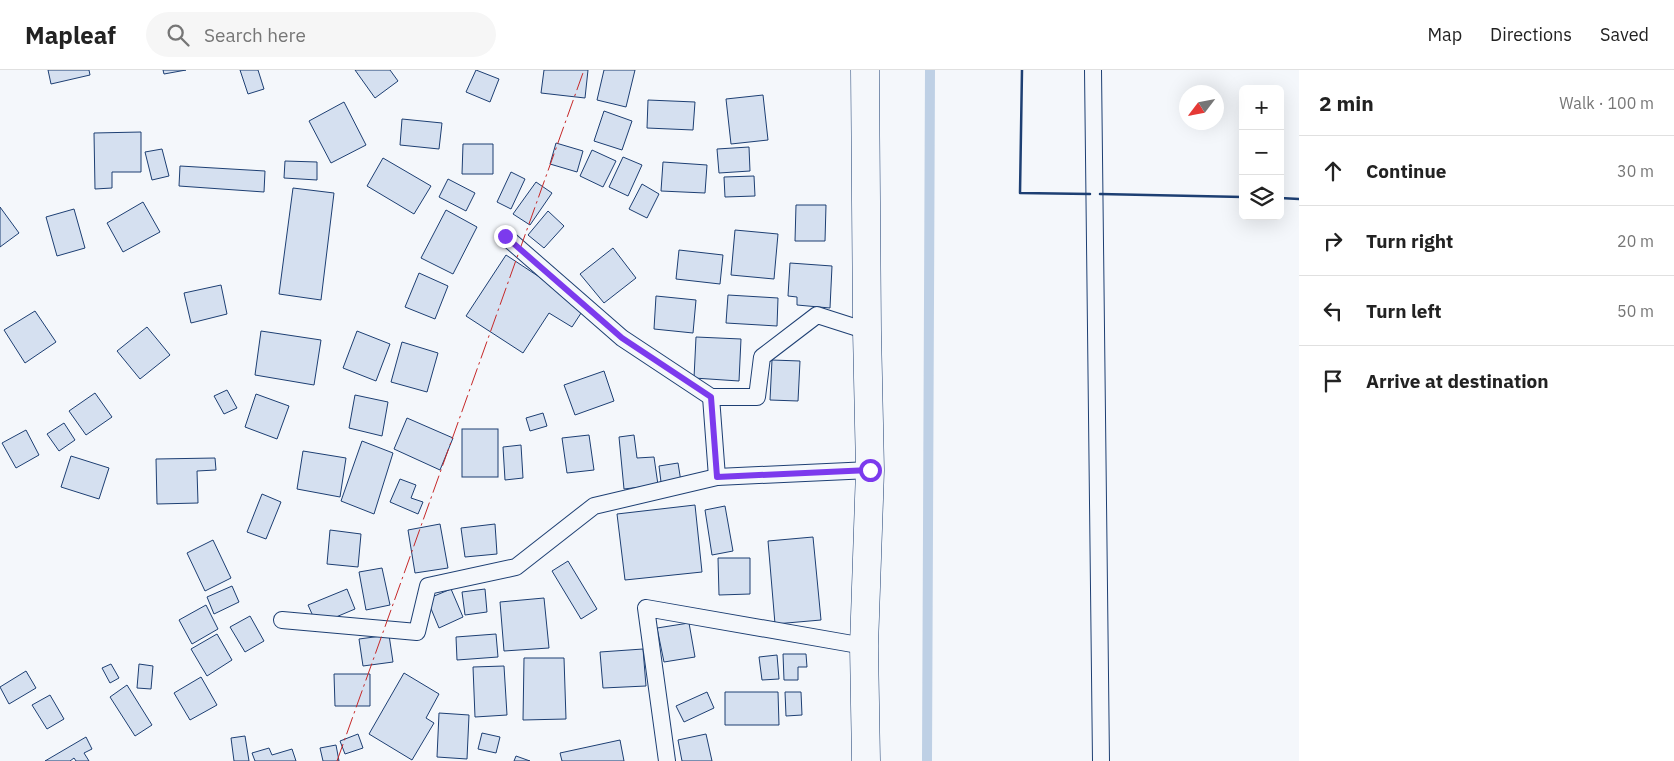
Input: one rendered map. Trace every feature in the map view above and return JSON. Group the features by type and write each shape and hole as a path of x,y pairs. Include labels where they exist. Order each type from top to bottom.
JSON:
{"street":[{"path":"865,70 866,331 870,470 864,646 866,761"}],"lane":[{"path":"1093,70 1101,761"},
{"path":"505,236 622,338 711,397 757,397 762,357 817,315 866,331"},
{"path":"711,397 717,477"},
{"path":"282,620 417,632 428,586 516,567 594,506 717,477 870,470"},
{"path":"667,761 646,608 864,646"}],"building":[{"path":"48,70 89,70 90,75 51,84"},
{"path":"163,70 186,70 164,74"},
{"path":"240,70 258,70 264,89 248,94"},
{"path":"355,70 390,70 398,81 375,98"},
{"path":"476,70 499,79 490,102 466,92"},
{"path":"544,70 588,70 585,98 541,93"},
{"path":"604,70 635,70 626,107 597,100"},
{"path":"763,95 768,140 731,144 726,99"},
{"path":"648,100 695,102 693,130 647,128"},
{"path":"344,102 366,145 331,163 309,121"},
{"path":"604,111 632,121 622,150 594,141"},
{"path":"402,119 442,123 439,149 400,145"},
{"path":"141,132 141,172 112,172 112,188 95,189 94,133"},
{"path":"556,143 583,151 577,172 550,164"},
{"path":"463,144 493,144 493,174 462,174"},
{"path":"749,147 750,171 719,173 717,149"},
{"path":"162,149 169,176 152,180 145,152"},
{"path":"592,150 616,161 603,187 580,176"},
{"path":"623,157 642,165 628,196 609,187"},
{"path":"383,158 431,186 414,214 367,186"},
{"path":"285,161 317,162 317,180 284,178"},
{"path":"663,162 707,165 705,193 661,191"},
{"path":"180,166 265,171 264,192 179,186"},
{"path":"511,172 525,179 511,209 497,202"},
{"path":"754,176 755,196 725,197 724,177"},
{"path":"448,179 475,193 466,211 439,197"},
{"path":"536,182 552,193 530,225 513,214"},
{"path":"642,184 659,194 647,218 629,209"},
{"path":"293,188 334,193 321,300 279,294"},
{"path":"143,202 160,232 123,252 107,223"},
{"path":"796,205 826,205 825,241 795,241"},
{"path":"0,207 19,233 0,247"},
{"path":"74,209 85,248 57,256 46,217"},
{"path":"446,210 477,227 453,274 421,258"},
{"path":"548,211 564,226 544,248 528,235"},
{"path":"735,230 778,234 774,279 731,275"},
{"path":"613,248 636,278 604,303 580,274"},
{"path":"679,250 723,255 720,284 676,279"},
{"path":"506,255 585,307 572,327 549,313 523,353 466,316"},
{"path":"790,263 832,266 830,308 797,305 797,297 788,296"},
{"path":"419,273 448,286 435,319 405,307"},
{"path":"221,285 227,314 191,323 184,293"},
{"path":"728,295 778,298 777,326 726,323"},
{"path":"656,296 696,300 693,333 654,329"},
{"path":"35,311 56,342 25,363 4,330"},
{"path":"147,327 170,355 140,379 117,351"},
{"path":"261,331 321,340 314,385 255,375"},
{"path":"357,331 390,344 376,381 343,368"},
{"path":"696,337 741,339 739,381 694,378"},
{"path":"402,342 438,353 427,392 391,382"},
{"path":"772,360 800,361 798,401 770,400"},
{"path":"604,371 614,401 575,415 564,385"},
{"path":"227,390 237,408 224,414 214,396"},
{"path":"95,393 112,417 86,435 69,411"},
{"path":"256,394 289,406 277,439 245,427"},
{"path":"355,395 388,402 382,436 349,428"},
{"path":"543,413 547,426 530,431 526,418"},
{"path":"407,418 453,438 440,470 394,449"},
{"path":"64,423 75,440 59,451 47,434"},
{"path":"462,429 498,429 498,477 462,477"},
{"path":"26,430 39,455 16,468 2,443"},
{"path":"589,435 594,470 567,473 562,438"},
{"path":"634,435 637,458 654,457 658,485 624,489 619,437"},
{"path":"362,441 393,453 374,514 341,501"},
{"path":"521,445 523,478 505,480 503,447"},
{"path":"303,451 346,458 340,497 297,489"},
{"path":"71,456 109,468 99,499 61,487"},
{"path":"215,458 216,470 197,471 198,503 157,504 156,459"},
{"path":"678,463 682,488 662,490 659,466"},
{"path":"400,479 416,485 411,498 423,502 418,514 390,502"},
{"path":"262,494 281,502 266,539 247,532"},
{"path":"695,505 702,572 625,580 617,514"},
{"path":"725,506 733,551 712,555 705,510"},
{"path":"440,524 448,568 415,573 408,530"},
{"path":"495,524 497,554 465,557 461,528"},
{"path":"330,530 361,534 358,567 327,564"},
{"path":"813,537 821,620 775,624 768,541"},
{"path":"213,540 231,578 205,591 187,553"},
{"path":"718,558 750,558 750,594 719,595"},
{"path":"568,561 597,609 581,619 552,571"},
{"path":"382,568 390,605 366,610 359,572"},
{"path":"232,586 239,602 214,614 207,597"},
{"path":"347,589 355,609 317,625 308,605"},
{"path":"451,589 463,617 439,628 427,599"},
{"path":"485,589 487,612 465,615 462,592"},
{"path":"544,598 549,648 504,651 500,602"},
{"path":"206,605 218,629 192,644 179,620"},
{"path":"250,616 264,641 245,652 230,627"},
{"path":"689,623 695,657 664,662 657,628"},
{"path":"217,634 232,660 207,676 191,649"},
{"path":"496,634 498,657 457,660 456,637"},
{"path":"389,635 393,662 363,666 359,639"},
{"path":"643,649 646,686 603,688 600,652"},
{"path":"783,654 806,654 807,667 798,667 798,680 784,680"},
{"path":"777,655 779,679 762,680 759,657"},
{"path":"524,658 564,658 566,719 523,720"},
{"path":"111,664 119,678 110,683 102,668"},
{"path":"139,664 153,666 151,689 137,688"},
{"path":"504,666 507,715 475,717 473,667"},
{"path":"26,671 36,688 9,704 0,687"},
{"path":"404,673 439,694 426,718 434,723 412,760 369,734"},
{"path":"334,674 370,674 370,706 335,706"},
{"path":"201,677 217,705 190,720 174,693"},
{"path":"127,685 152,725 135,736 110,697"},
{"path":"707,692 714,708 684,722 676,706"},
{"path":"725,692 778,692 779,725 725,725"},
{"path":"785,692 801,692 802,715 786,716"},
{"path":"50,695 64,719 47,729 32,705"},
{"path":"439,713 469,715 467,759 437,757"},
{"path":"482,733 500,737 496,753 478,749"},
{"path":"358,734 363,748 345,754 340,741"},
{"path":"706,734 712,761 682,761 678,740"},
{"path":"245,736 249,761 234,761 231,738"},
{"path":"86,737 92,749 84,753 89,761 76,761 74,758 70,761 45,761"},
{"path":"620,740 624,761 562,761 560,753"},
{"path":"336,745 339,761 323,761 320,748"},
{"path":"269,748 272,755 292,749 296,761 255,761 252,753"},
{"path":"516,756 530,761 514,761"}],"waterway":[{"path":"927,761 930,70"}],"wall":[{"path":"1022,70 1020,193 1090,194"},
{"path":"1100,194 1239,197"},
{"path":"1284,198 1299,199"}],"power":[{"path":"337,761 584,70"}],"route":[{"path":"505,236 622,338 711,397 717,477 870,470"}]}
